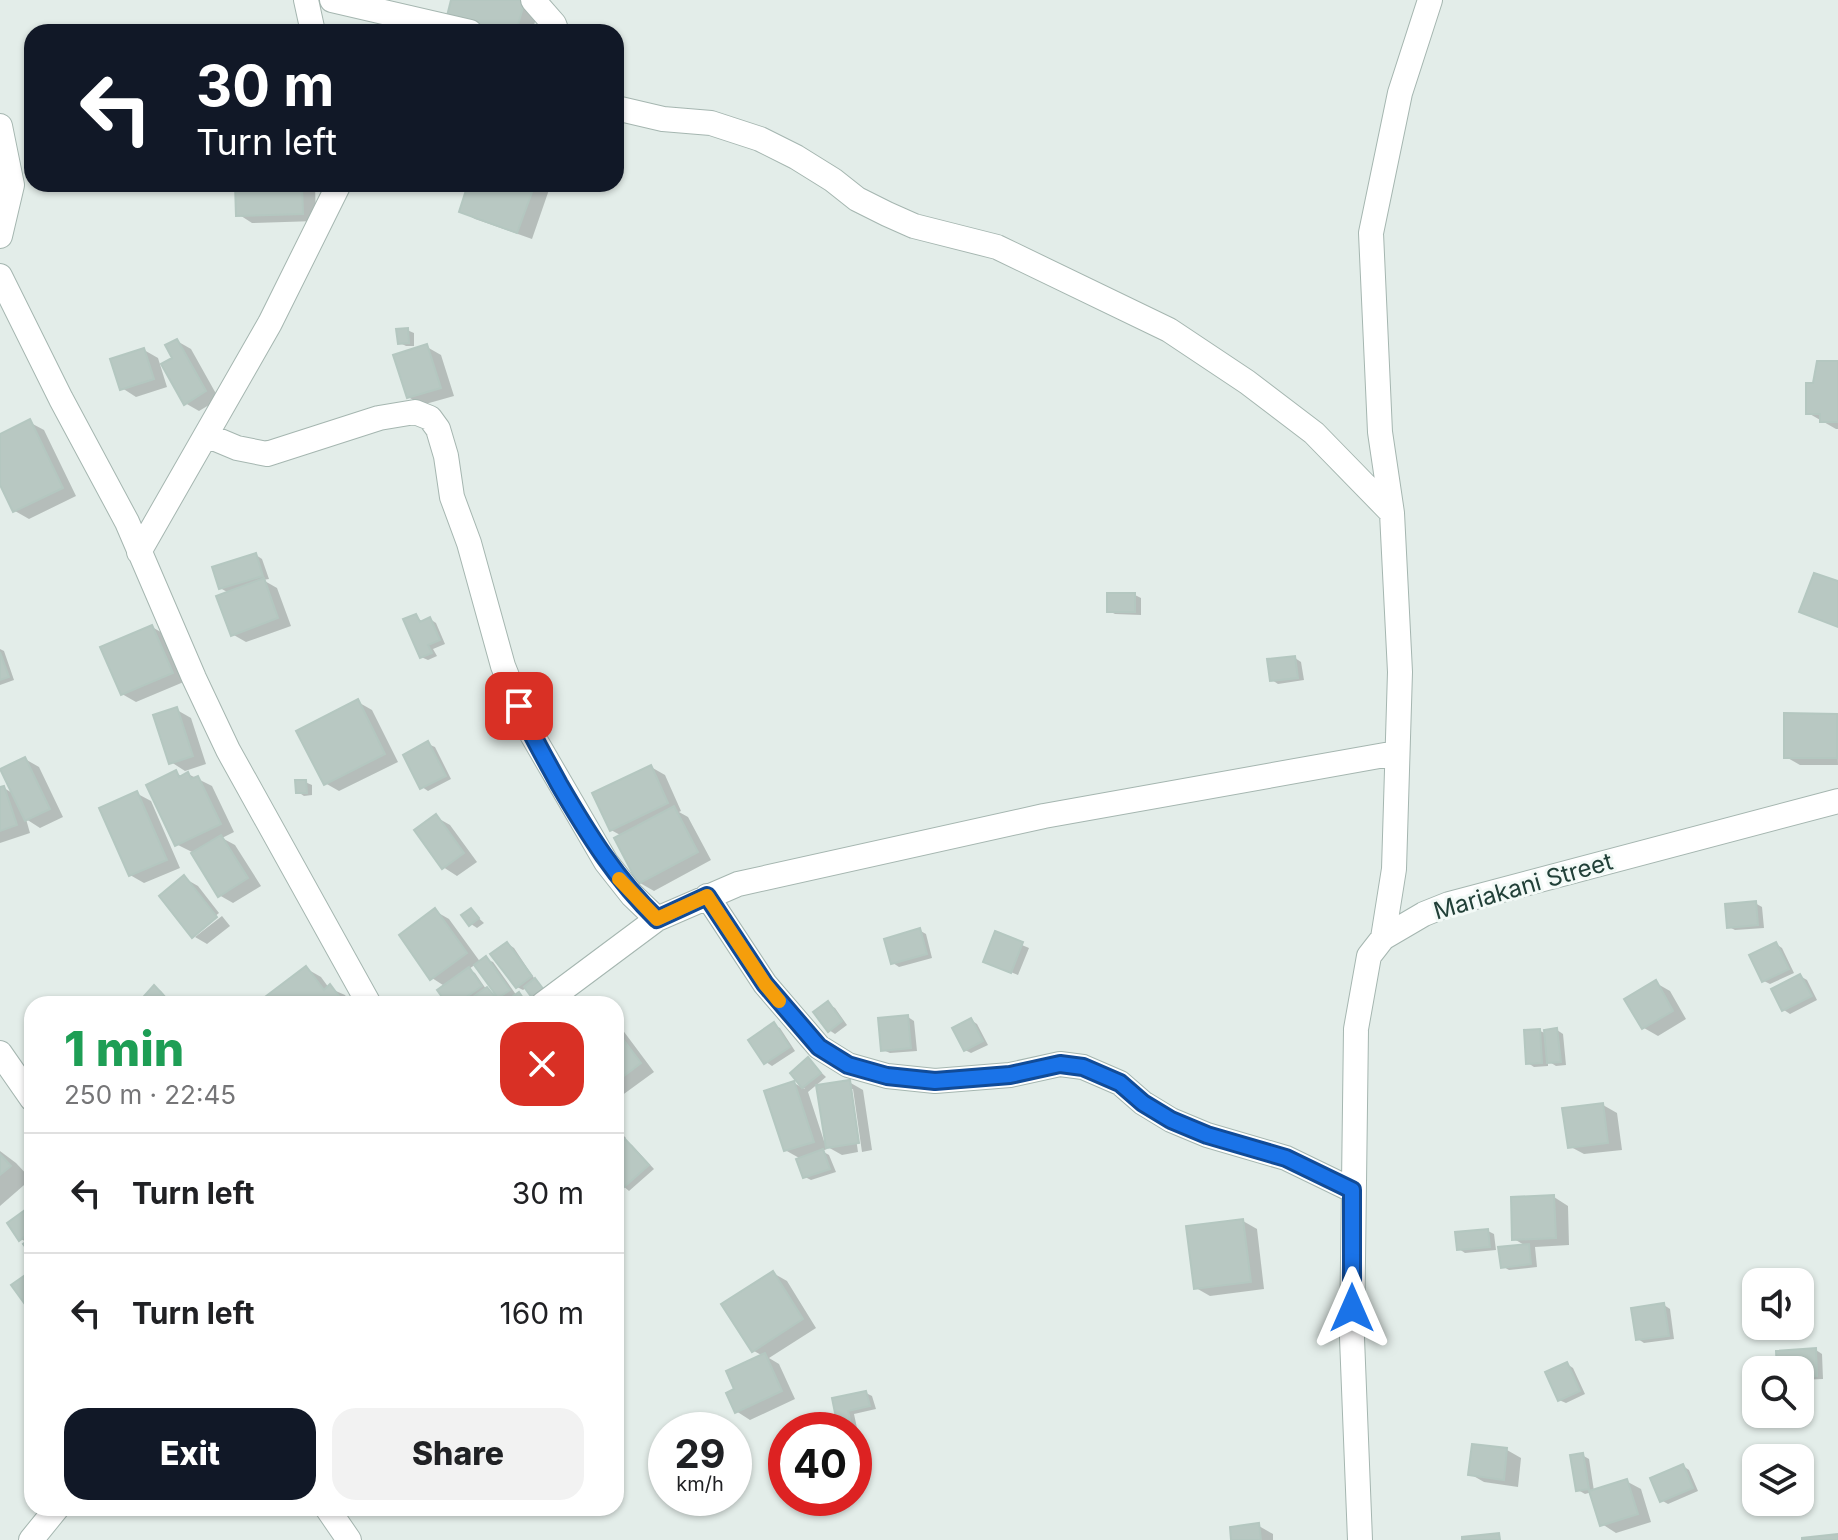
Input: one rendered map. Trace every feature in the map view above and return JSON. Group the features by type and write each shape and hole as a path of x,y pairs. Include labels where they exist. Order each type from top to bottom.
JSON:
{"street":[{"path":"306,0 311,24"},
{"path":"332,0 436,24"},
{"path":"533,0 554,24"},
{"path":"1360,1540 1352,1338 1356,1029 1369,956 1383,938 1394,869 1400,672 1392,513 1380,432 1371,233 1400,93 1430,0"},
{"path":"624,110 663,119 711,123 760,139 796,157 857,199 887,214 914,226 997,247 1169,330 1247,382 1314,433 1392,513"},
{"path":"0,126 12,185 0,236"},
{"path":"139,552 270,323 335,192"},
{"path":"0,276 127,522 228,750 365,996"},
{"path":"206,435 237,448 267,454 379,418 415,412 430,418 438,429 446,456 452,497 473,556 503,666 527,726 606,862 632,895 657,919"},
{"path":"554,996 657,919 738,884 976,830 1396,753"},
{"name":"Mariakani Street","path":"1383,938 1424,914 1449,904 1838,801"},
{"path":"707,896 765,984 819,1047 848,1065 887,1076 935,1081 1010,1075 1060,1064 1083,1067 1120,1083 1143,1103 1171,1120 1207,1135 1286,1158 1352,1190"},
{"path":"0,1053 24,1088"},
{"path":"31,1540 50,1516"},
{"path":"332,1516 349,1540"}],"building":[{"path":"451,0 525,0 518,24 476,24 447,16"},
{"path":"235,192 302,192 303,214 236,216"},
{"path":"465,192 532,192 517,233 459,212"},
{"path":"408,328 409,343 398,344 396,329"},
{"path":"177,339 206,391 184,405 161,364 172,358 165,345"},
{"path":"427,344 441,388 407,398 393,355"},
{"path":"144,348 154,379 120,390 110,359"},
{"path":"1817,361 1838,361 1838,422 1820,422 1820,414 1806,414 1806,383 1813,383"},
{"path":"30,419 63,488 13,512 0,485 0,434"},
{"path":"256,553 263,576 219,589 212,567"},
{"path":"1814,573 1838,581 1838,627 1799,612"},
{"path":"264,578 278,618 231,636 216,596"},
{"path":"1107,593 1135,593 1135,612 1107,612"},
{"path":"416,614 420,622 430,617 440,640 428,645 432,653 420,658 403,619"},
{"path":"152,625 173,673 121,695 100,647"},
{"path":"0,652 9,677 0,680"},
{"path":"1295,656 1298,678 1270,681 1267,659"},
{"path":"358,699 385,754 324,785 296,731"},
{"path":"177,707 193,756 169,764 153,715"},
{"path":"1784,713 1837,714 1837,758 1784,758"},
{"path":"428,741 446,776 420,789 403,755"},
{"path":"25,757 50,809 25,821 0,769"},
{"path":"651,765 668,803 610,831 592,793"},
{"path":"176,770 179,777 188,772 191,779 198,776 221,824 175,846 146,785"},
{"path":"295,780 306,780 307,793 296,793"},
{"path":"4,786 17,825 0,831 0,787"},
{"path":"137,791 167,860 129,876 99,808"},
{"path":"674,806 698,852 638,884 614,838"},
{"path":"436,814 464,853 442,869 414,830"},
{"path":"221,835 248,878 218,897 191,853"},
{"path":"184,875 217,917 192,938 159,896"},
{"path":"1756,901 1758,925 1727,928 1725,904"},
{"path":"435,908 467,953 430,980 399,935"},
{"path":"471,908 479,918 469,926 461,915"},
{"path":"920,928 927,954 891,964 884,939"},
{"path":"995,931 1023,942 1011,973 983,962"},
{"path":"507,942 532,976 516,988 490,954"},
{"path":"1776,942 1789,969 1762,982 1749,955"},
{"path":"486,956 510,990 497,996 474,965"},
{"path":"306,966 324,990 330,984 339,996 266,996"},
{"path":"469,967 482,986 468,996 441,996 437,990"},
{"path":"1800,974 1812,996 1782,1011 1771,989"},
{"path":"535,978 547,994 531,996 524,987"},
{"path":"1656,980 1673,1011 1642,1029 1624,999"},
{"path":"154,985 164,996 144,996"},
{"path":"487,987 494,996 474,996"},
{"path":"828,1001 842,1021 828,1032 813,1012"},
{"path":"908,1015 911,1048 881,1051 878,1018"},
{"path":"971,1018 983,1041 964,1051 952,1028"},
{"path":"774,1022 790,1047 764,1064 748,1040"},
{"path":"1557,1028 1561,1062 1547,1063 1544,1030"},
{"path":"1540,1029 1542,1063 1526,1064 1524,1030"},
{"path":"624,1041 641,1063 624,1076"},
{"path":"808,1057 821,1073 802,1088 790,1073"},
{"path":"850,1080 859,1143 826,1148 816,1085"},
{"path":"794,1081 814,1142 784,1151 764,1091"},
{"path":"1603,1103 1608,1143 1568,1148 1562,1108"},
{"path":"624,1140 649,1165 624,1187"},
{"path":"823,1149 830,1169 803,1178 796,1159"},
{"path":"0,1154 11,1166 0,1175"},
{"path":"1554,1195 1556,1238 1512,1240 1511,1197"},
{"path":"24,1211 24,1237 19,1241 7,1223"},
{"path":"1243,1219 1251,1282 1194,1289 1186,1226"},
{"path":"1488,1229 1490,1247 1457,1250 1455,1232"},
{"path":"1529,1244 1531,1264 1501,1268 1498,1247"},
{"path":"773,1271 803,1319 752,1352 721,1304"},
{"path":"24,1276 24,1303 11,1285"},
{"path":"1664,1303 1669,1336 1636,1340 1631,1308"},
{"path":"1816,1348 1817,1376 1814,1376 1814,1356 1776,1356 1776,1351"},
{"path":"765,1353 782,1391 735,1412 726,1393 734,1389 726,1371"},
{"path":"1567,1362 1580,1391 1558,1401 1545,1372"},
{"path":"866,1391 870,1406 835,1412 832,1398"},
{"path":"1472,1444 1507,1448 1504,1480 1468,1475"},
{"path":"1583,1453 1589,1489 1576,1491 1570,1455"},
{"path":"1683,1464 1693,1488 1660,1502 1650,1478"},
{"path":"1627,1479 1638,1514 1600,1526 1589,1491"},
{"path":"1259,1523 1261,1540 1231,1540 1230,1527"},
{"path":"1499,1533 1500,1540 1462,1540 1462,1537"},
{"path":"1838,1534 1838,1540 1802,1540 1802,1538"}],"slow traffic":[{"path":"619,879 657,919 707,896 779,1001"}],"route":[{"path":"519,706 527,726 589,835 632,895 657,919 707,896 765,984 819,1047 848,1065 867,1071 935,1081 1010,1075 1060,1064 1083,1067 1120,1083 1143,1103 1171,1120 1207,1135 1286,1158 1352,1190 1352,1308"}]}
